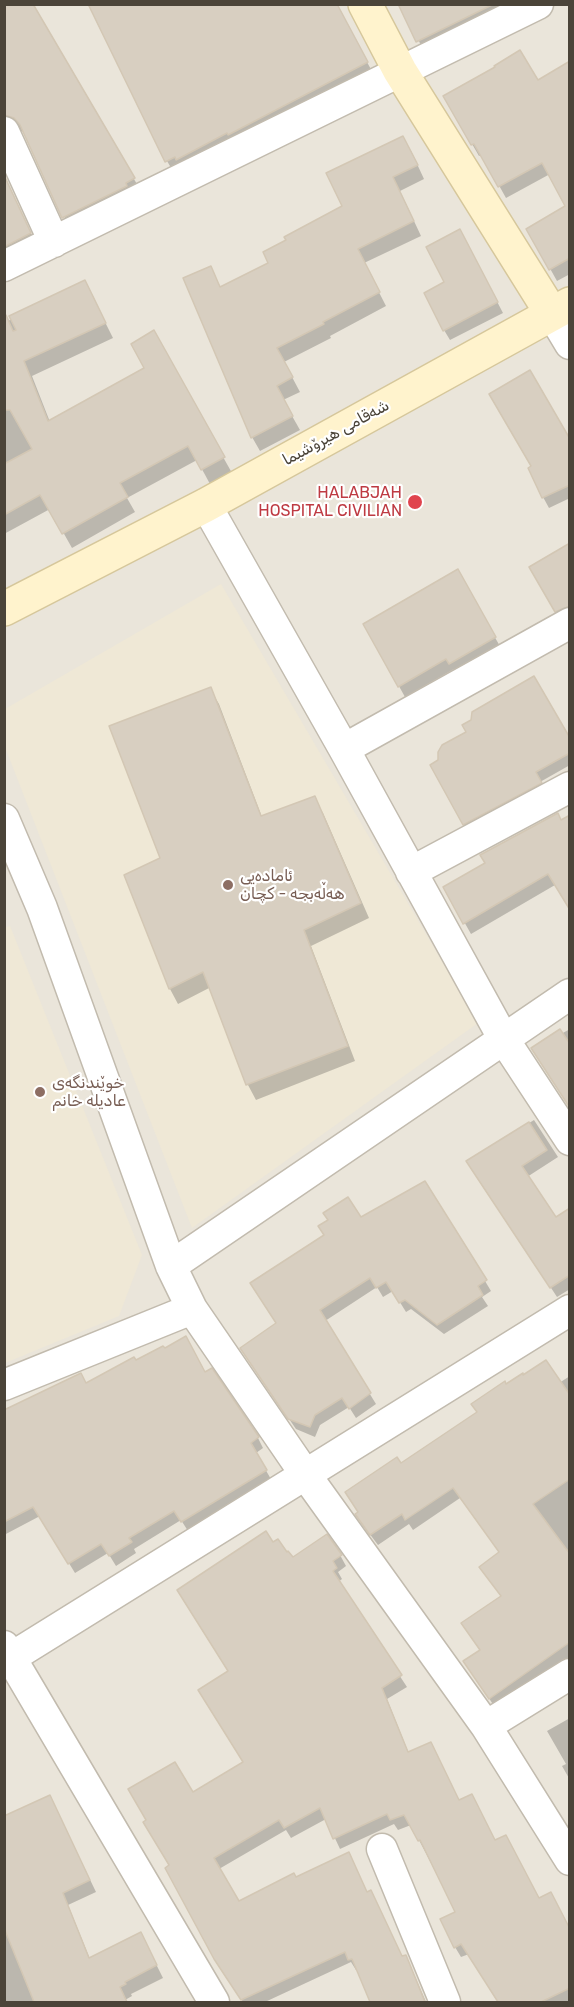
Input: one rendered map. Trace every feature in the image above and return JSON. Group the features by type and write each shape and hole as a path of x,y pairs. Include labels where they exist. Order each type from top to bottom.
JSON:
{"main road":[{"path":"365,4 400,71 561,309"},
{"name":"شەقامی هیرۆشیما","path":"4,609 206,505 561,309"}],"street":[{"path":"4,266 538,4"},
{"path":"4,132 54,242"},
{"path":"561,309 570,344"},
{"path":"206,505 503,1038 570,1140"},
{"path":"344,749 570,623"},
{"path":"411,872 570,787"},
{"path":"4,819 42,908 171,1266 192,1309 305,1474 486,1726 570,1860"},
{"path":"171,1266 570,994"},
{"path":"4,1385 192,1309"},
{"path":"214,2002 7,1656 570,1310"},
{"path":"486,1726 570,1674"},
{"path":"382,1850 445,2002"}],"shaded area":[{"path":"5,5 569,5 569,2002 5,2002"},
{"name":"ئامادەیی هەڵەبجە - کچان","path":"221,584 478,1023 192,1228 5,747 5,709"},
{"name":"خوێندنگەی عادیلە خانم","path":"10,926 142,1255 119,1316 5,1363 4,928"}],"building":[{"path":"4,4 33,4 135,178 126,183 127,186 62,218 20,125 14,118 4,115"},
{"path":"88,4 337,4 368,62 228,135 227,133 176,160 175,157 165,162"},
{"path":"398,4 494,4 416,42"},
{"path":"520,50 538,80 570,61 570,258 549,270 526,229 565,206 542,163 498,187 443,96"},
{"path":"403,136 418,165 393,177 414,221 358,249 380,292 277,348 293,377 277,386 293,416 251,438 183,278 211,266 220,287 268,263 263,252 286,240 284,237 342,206 326,173"},
{"path":"4,175 31,233 4,247"},
{"path":"460,229 498,302 443,331 424,293 444,282 426,247"},
{"path":"85,280 106,323 24,361 48,421 144,368 131,344 154,330 225,457 201,470 188,446 120,483 128,497 62,534 40,495 4,515 4,464 32,449 10,410 4,410 4,315 13,331 16,330 9,316"},
{"path":"530,370 570,439 570,485 542,498 528,468 531,466 489,394"},
{"path":"570,543 570,606 555,612 529,567"},
{"path":"458,569 496,637 449,664 446,659 398,687 363,624"},
{"path":"534,676 570,738 570,753 536,772 542,783 463,825 430,765 438,760 438,752 442,745 466,732 462,725 471,720 472,712"},
{"path":"211,687 261,816 315,796 361,903 304,930 348,1046 246,1085 203,972 169,989 124,875 160,858 109,726"},
{"path":"558,813 561,820 570,815 570,910 548,874 463,924 443,887 485,863 480,855"},
{"path":"560,1029 570,1044 570,1108 531,1048"},
{"path":"529,1122 547,1150 522,1166 556,1217 570,1208 570,1275 550,1288 466,1161"},
{"path":"425,1181 487,1280 478,1286 483,1295 437,1325 405,1300 399,1303 386,1282 376,1288 370,1278 320,1310 371,1393 349,1409 342,1398 315,1415 310,1427 288,1419 240,1348 276,1323 250,1283 324,1235 318,1226 328,1220 323,1213 348,1197 361,1217"},
{"path":"186,1336 205,1372 212,1368 259,1437 251,1443 267,1470 181,1522 174,1511 129,1538 132,1542 109,1556 101,1544 68,1564 33,1507 4,1522 4,1410 81,1373 86,1383 134,1357 136,1360"},
{"path":"546,1360 570,1395 570,1479 533,1504 570,1554 570,1642 489,1699 463,1661 480,1650 461,1623 501,1596 479,1567 499,1552 453,1488 405,1520 402,1514 370,1535 355,1514 358,1512 345,1492 397,1457 401,1463 477,1412 471,1404 505,1381 506,1384"},
{"path":"266,1531 273,1542 278,1539 293,1557 327,1534 342,1555 333,1561 337,1568 333,1571 402,1675 382,1688 408,1752 431,1742 459,1800 472,1794 495,1840 506,1835 539,1898 551,1892 570,1929 570,1988 541,2002 498,2002 461,1944 454,1948 440,1919 455,1912 420,1840 418,1841 404,1815 390,1820 387,1814 333,1839 320,1808 284,1828 279,1820 214,1858 239,1901 294,1873 296,1877 349,1852 367,1892 371,1890 402,1956 406,1955 425,2002 370,2002 352,1959 348,1960 345,1952 241,2000 214,1959 165,1868 169,1865 143,1822 146,1820 128,1789 175,1762 193,1792 243,1762 198,1690 228,1671 177,1590"},
{"path":"50,1795 90,1880 63,1893 89,1958 141,1932 157,1965 120,1987 127,2002 34,2002 4,1928 4,1816"}],"place":[{"name":"HALABJAH HOSPITAL CIVILIAN","path":"415,502"},
{"name":"ئامادەیی هەڵەبجە - کچان","path":"228,885"},
{"name":"خوێندنگەی عادیلە خانم","path":"40,1092"}]}
